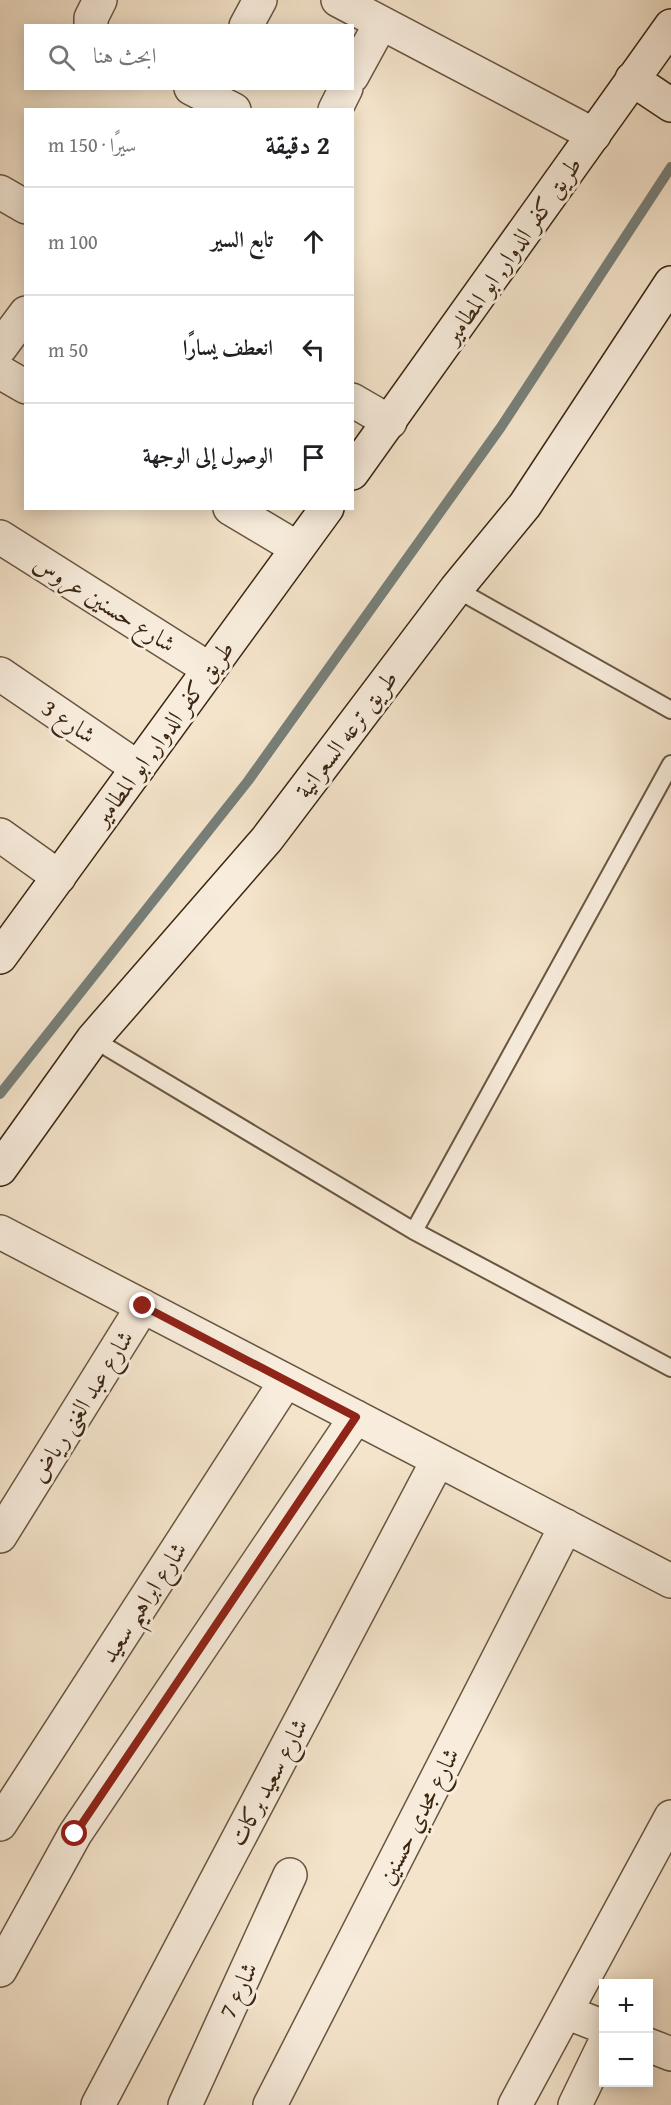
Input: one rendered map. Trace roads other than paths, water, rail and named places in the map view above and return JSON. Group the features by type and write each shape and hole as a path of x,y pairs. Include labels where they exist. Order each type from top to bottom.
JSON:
{"street":[{"path":"91,24 91,18 100,0"},
{"path":"247,24 260,0"},
{"path":"354,57 359,8 594,135"},
{"name":"طريق كفر الدوار, ابو المطامير","path":"354,470 671,26"},
{"path":"632,80 670,105"},
{"path":"335,108 345,90"},
{"path":"0,192 24,206"},
{"name":"طريق ترعه السعرانية","path":"0,1169 93,1039 267,839 456,589 525,506 671,283"},
{"path":"0,348 24,316"},
{"path":"0,372 24,386"},
{"path":"354,401 390,422"},
{"path":"233,510 297,548"},
{"name":"طريق كفر الدوار, ابو المطامير","path":"0,957 326,510"},
{"name":"شارع حسنين عروس","path":"0,537 209,669"},
{"name":"شارع 3","path":"0,674 138,768"},
{"path":"0,835 59,877"},
{"path":"0,1232 671,1581"},
{"name":"شارع عبد الغنى رياض","path":"0,1536 143,1306"},
{"name":"شارع ابراهيم سعيد","path":"0,1824 286,1381"},
{"path":"0,1970 75,1834 356,1417"},
{"name":"شارع سعيد بركات","path":"98,2105 438,1460"},
{"name":"شارع مجدي حسنين","path":"270,2105 566,1526"},
{"path":"515,2105 671,1817"},
{"name":"شارع 7","path":"185,2105 290,1875"},
{"path":"566,2012 599,2025"},
{"path":"653,2047 671,2054"},
{"path":"575,2105 599,2054"}],"lane":[{"path":"456,589 671,710"},
{"path":"414,1231 671,764"},
{"path":"93,1039 414,1231 671,1368"}],"waterway":[{"path":"0,1094 248,781 501,427 671,167"}]}
